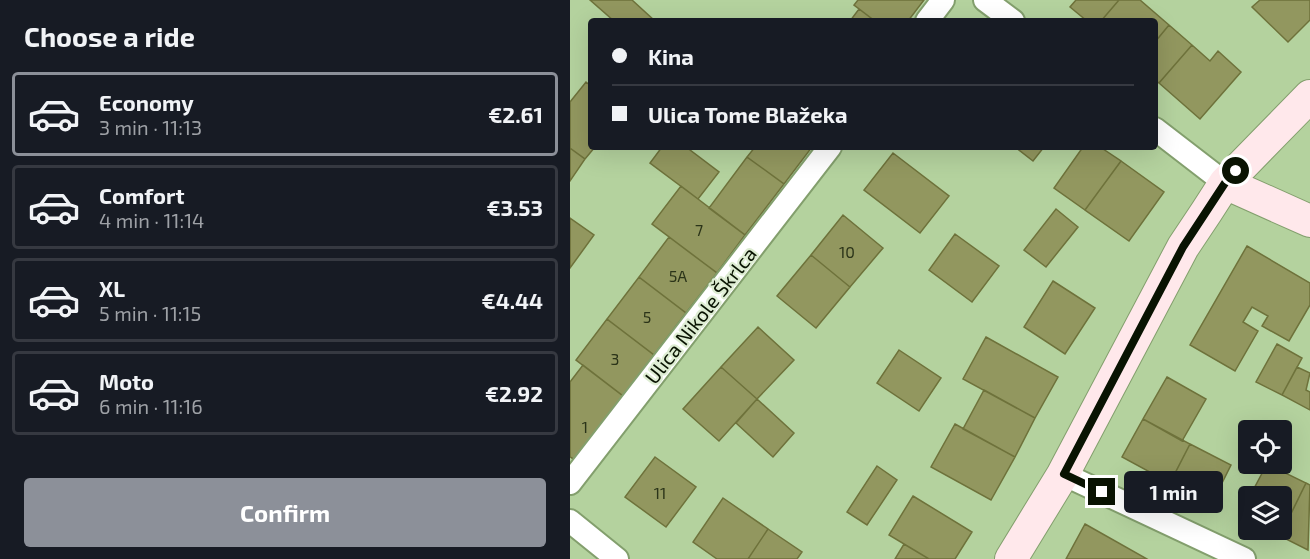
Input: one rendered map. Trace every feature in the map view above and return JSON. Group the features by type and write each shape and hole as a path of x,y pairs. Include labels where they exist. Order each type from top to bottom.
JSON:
{"street":[{"path":"929,18 944,0"},
{"path":"985,0 1009,18"},
{"path":"1011,559 1064,474 1183,247 1225,183 1310,96"},
{"path":"1158,131 1225,183 1310,221"},
{"name":"Ulica Nikole Škrlca","path":"570,483 828,150"},
{"path":"1064,474 1244,559"},
{"path":"570,521 617,559"}],"building":[{"path":"590,0 632,0 652,18 611,18"},
{"path":"858,0 924,0 910,18 871,18 854,5"},
{"path":"1076,0 1119,0 1104,18 1083,18 1070,7"},
{"path":"1119,0 1140,0 1169,25 1158,38 1158,18 1104,18"},
{"path":"1260,0 1310,0 1310,20 1288,42 1252,7"},
{"path":"859,9 871,18 852,18"},
{"path":"1169,25 1192,45 1159,83 1158,82 1158,38"},
{"path":"1192,45 1210,61 1218,51 1241,72 1200,119 1159,83"},
{"path":"586,82 588,84 588,150 592,150 585,159 570,148 570,102"},
{"path":"570,148 585,159 570,181"},
{"path":"660,150 690,150 719,172 698,199 650,163"},
{"path":"753,150 810,150 784,184 747,157"},
{"path":"1019,150 1042,150 1033,161"},
{"path":"1081,150 1104,150 1121,161 1085,210 1054,188"},
{"path":"893,153 949,196 920,233 864,190"},
{"path":"747,157 784,184 745,235 709,208"},
{"path":"1121,161 1164,192 1129,241 1085,210"},
{"path":"681,186 745,235 717,273 652,224"},
{"path":"1056,209 1078,227 1046,267 1024,250"},
{"path":"843,215 883,248 850,287 811,255"},
{"path":"570,218 594,235 570,268"},
{"path":"955,234 999,266 972,302 929,270"},
{"path":"669,237 717,273 686,313 639,277"},
{"path":"1247,246 1310,283 1310,305 1289,341 1262,326 1268,316 1252,307 1243,322 1258,331 1235,371 1190,345"},
{"path":"811,255 850,287 816,328 777,296"},
{"path":"639,277 686,313 654,355 607,319"},
{"path":"1053,281 1095,308 1065,354 1024,327"},
{"path":"607,319 654,355 623,396 576,360"},
{"path":"758,327 794,360 757,399 721,367"},
{"path":"986,337 1058,377 1035,418 963,379"},
{"path":"1277,344 1302,358 1282,395 1256,382"},
{"path":"899,350 941,378 919,411 877,383"},
{"path":"583,365 623,396 575,460 570,457 570,382"},
{"path":"721,367 757,399 719,441 683,409"},
{"path":"1297,367 1310,373 1306,390 1310,392 1310,410 1282,395"},
{"path":"1167,377 1206,399 1182,441 1143,419"},
{"path":"984,390 1035,418 1015,457 963,429"},
{"path":"757,399 794,433 773,457 736,423"},
{"path":"1143,419 1190,444 1170,483 1122,457"},
{"path":"955,424 1015,457 991,500 931,467"},
{"path":"1190,444 1231,465 1212,503 1170,483"},
{"path":"655,457 696,487 666,527 625,497"},
{"path":"877,466 897,480 867,525 847,512"},
{"path":"1262,474 1288,474 1306,483 1292,512 1292,486 1255,486"},
{"path":"1306,483 1310,485 1308,550 1288,540 1292,540 1292,512"},
{"path":"913,496 972,532 955,559 929,559 889,535"},
{"path":"723,498 768,529 748,559 717,559 693,542"},
{"path":"1085,524 1147,559 1066,559"},
{"path":"768,529 802,552 797,559 748,559"},
{"path":"904,544 929,559 895,559"}],"route":[{"path":"1102,492 1064,474 1183,247 1225,183 1236,171"}]}
